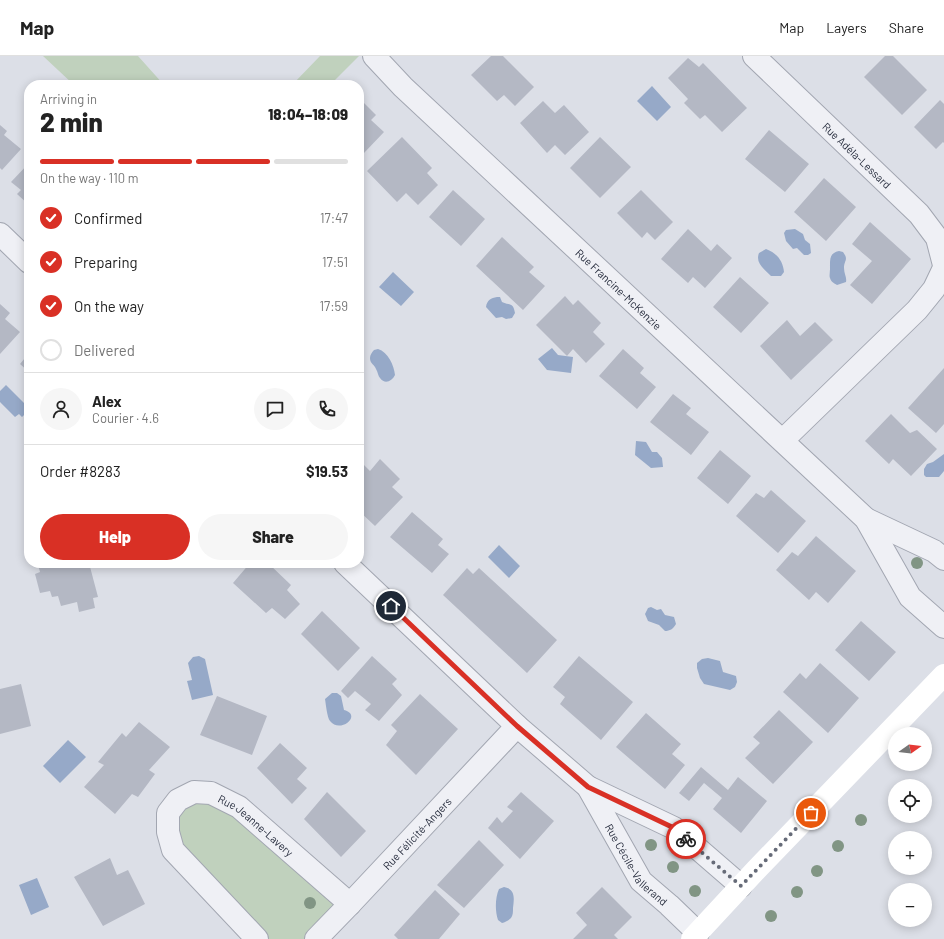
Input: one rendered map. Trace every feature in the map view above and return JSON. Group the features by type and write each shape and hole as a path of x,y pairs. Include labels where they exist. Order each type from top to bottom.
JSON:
{"street":[{"name":"Rue Francine-McKenzie","path":"374,56 404,87 866,518 934,551 944,559"},
{"name":"Rue Adéla-Lessard","path":"754,56 919,214 937,238 944,265"},
{"path":"0,234 24,257"},
{"path":"783,440 917,310 934,289 944,268"},
{"name":"Rue Francine-McKenzie","path":"866,518 910,597 944,627"},
{"name":"Rue Cécile-Vallerand","path":"350,568 517,726 588,787 674,828 741,886"},
{"path":"695,936 741,886 944,675"},
{"name":"Rue Félicité-Angers","path":"316,939 517,726"},
{"name":"Rue Cécile-Vallerand","path":"588,787 641,881 669,904 695,936"},
{"name":"Rue Jeanne-Lavery","path":"257,939 173,850 168,832 168,813 178,800 194,792 211,793 239,807 350,904"}],"green space":[{"path":"43,56 138,56 160,80 69,80"},
{"path":"320,56 359,56 335,80 297,80"},
{"path":"211,793 350,904 316,939 257,939 173,850 178,800"}],"water":[{"path":"652,86 671,107 657,121 637,101"},
{"path":"795,229 803,234 805,240 810,244 811,253 808,255 804,255 797,248 793,249 786,241 784,233 786,230"},
{"path":"766,249 776,255 781,261 784,272 781,276 771,276 759,263 759,253"},
{"path":"839,251 843,252 846,257 844,268 846,282 837,285 830,279 830,263 833,253"},
{"path":"393,272 414,292 401,306 379,287"},
{"path":"500,297 502,302 512,306 515,313 512,318 496,318 486,307 490,300"},
{"path":"552,348 558,355 573,357 571,373 547,370 538,359"},
{"path":"378,349 385,353 390,359 395,375 392,379 386,382 380,378 370,360 374,350"},
{"path":"6,385 24,403 24,415 22,417 19,414 15,417 0,402 0,391"},
{"path":"636,441 646,442 652,452 657,452 662,458 663,467 651,468 635,455"},
{"path":"944,454 944,471 939,477 926,477 924,475 924,469 927,464 933,462"},
{"path":"499,545 520,566 509,578 488,557"},
{"path":"651,607 657,610 661,609 665,615 674,617 676,624 674,627 665,631 659,625 648,621 645,614 648,608"},
{"path":"199,656 205,659 213,695 192,700 187,681 192,680 188,663 193,657"},
{"path":"708,658 720,661 723,672 736,676 737,682 735,687 730,690 704,684 700,678 697,663 702,659"},
{"path":"332,693 337,693 341,696 344,710 349,712 351,716 351,719 344,725 334,724 329,719 325,699"},
{"path":"68,740 86,757 60,783 43,766"},
{"path":"37,878 49,907 31,915 19,885"},
{"path":"504,887 511,890 514,901 512,917 508,921 502,923 498,920 496,904 499,889"}],"building":[{"path":"491,56 503,56 534,87 515,106 504,95 497,101 471,75"},
{"path":"885,56 893,56 927,90 902,115 864,77"},
{"path":"688,58 699,67 703,63 747,108 722,132 705,115 700,119 684,103 688,99 668,78"},
{"path":"940,100 944,104 944,143 943,142 936,149 914,127"},
{"path":"543,101 555,113 564,105 589,132 565,155 555,145 547,153 520,123"},
{"path":"364,103 376,115 371,120 384,132 364,153"},
{"path":"0,125 7,131 4,135 21,149 2,170 0,168"},
{"path":"769,130 809,164 785,192 745,159"},
{"path":"402,137 432,168 427,173 438,185 418,205 406,193 397,202 367,171"},
{"path":"600,137 631,167 600,198 570,168"},
{"path":"24,168 24,200 17,194 21,190 11,182"},
{"path":"824,178 856,207 826,241 794,212"},
{"path":"453,190 485,219 461,246 429,217"},
{"path":"641,190 673,222 655,240 647,232 642,238 617,213"},
{"path":"870,222 911,259 872,304 850,285 872,261 852,244"},
{"path":"688,229 711,251 717,244 732,258 705,288 693,277 688,283 661,259"},
{"path":"502,237 534,267 529,272 545,286 523,310 476,266"},
{"path":"740,277 769,303 741,333 713,307"},
{"path":"565,296 573,305 578,300 601,323 593,332 605,344 586,363 573,349 567,356 536,325"},
{"path":"0,304 10,313 5,319 20,332 0,354"},
{"path":"787,320 800,336 815,322 833,340 791,380 760,346"},
{"path":"623,349 644,368 640,373 656,387 637,409 599,376"},
{"path":"24,359 24,368 20,364"},
{"path":"944,368 944,424 936,433 908,408"},
{"path":"673,394 691,408 686,414 709,432 691,455 650,422"},
{"path":"891,414 910,433 917,430 937,449 911,476 893,459 889,464 865,441"},
{"path":"720,450 751,476 728,504 697,478"},
{"path":"380,459 400,479 392,487 403,497 375,526 364,516 364,465 370,471"},
{"path":"771,490 806,521 778,553 736,516 756,493 764,498"},
{"path":"412,512 443,539 438,545 449,554 432,573 390,537"},
{"path":"816,536 856,571 828,603 816,592 809,600 776,570 792,552 798,556"},
{"path":"39,568 90,568 98,597 93,598 95,608 79,612 77,602 61,606 58,596 52,597 50,591 40,593 35,574 40,572"},
{"path":"246,568 273,568 291,585 287,590 300,604 285,619 272,608 266,613 233,583"},
{"path":"467,568 473,574 479,568 557,640 527,673 443,595"},
{"path":"322,611 360,648 338,671 301,634"},
{"path":"861,621 896,652 869,681 835,650"},
{"path":"372,656 397,679 392,684 402,695 379,721 365,710 371,704 355,691 348,698 341,691"},
{"path":"579,656 633,702 601,740 560,704 565,697 553,687"},
{"path":"820,663 859,698 828,733 783,692 800,673 806,679"},
{"path":"21,684 31,726 0,734 0,689"},
{"path":"420,694 458,729 416,775 386,745 397,731 391,725"},
{"path":"217,696 267,716 252,755 200,735"},
{"path":"779,710 813,742 773,784 745,758 760,743 753,737"},
{"path":"646,713 681,744 672,754 685,765 665,789 616,747"},
{"path":"139,722 170,747 149,770 155,774 138,797 132,794 115,814 84,787 104,765 98,762 122,733 126,737"},
{"path":"280,743 307,768 297,779 307,788 292,804 257,768"},
{"path":"701,767 728,790 738,777 767,801 741,833 713,809 722,798 704,783 689,801 679,793"},
{"path":"327,792 366,831 341,857 304,819"},
{"path":"521,792 554,821 520,859 488,828 497,817 502,823 513,811 507,807"},
{"path":"479,840 504,865 464,908 437,885"},
{"path":"110,858 117,875 128,870 145,904 103,926 74,877"},
{"path":"602,887 632,917 614,935 618,939 573,939 587,925 576,913"},
{"path":"435,890 460,914 439,939 398,939 394,935"}],"way so far":[{"path":"686,839 741,886 811,813"}],"route":[{"path":"391,606 517,726 588,787 674,828 686,839"}]}
